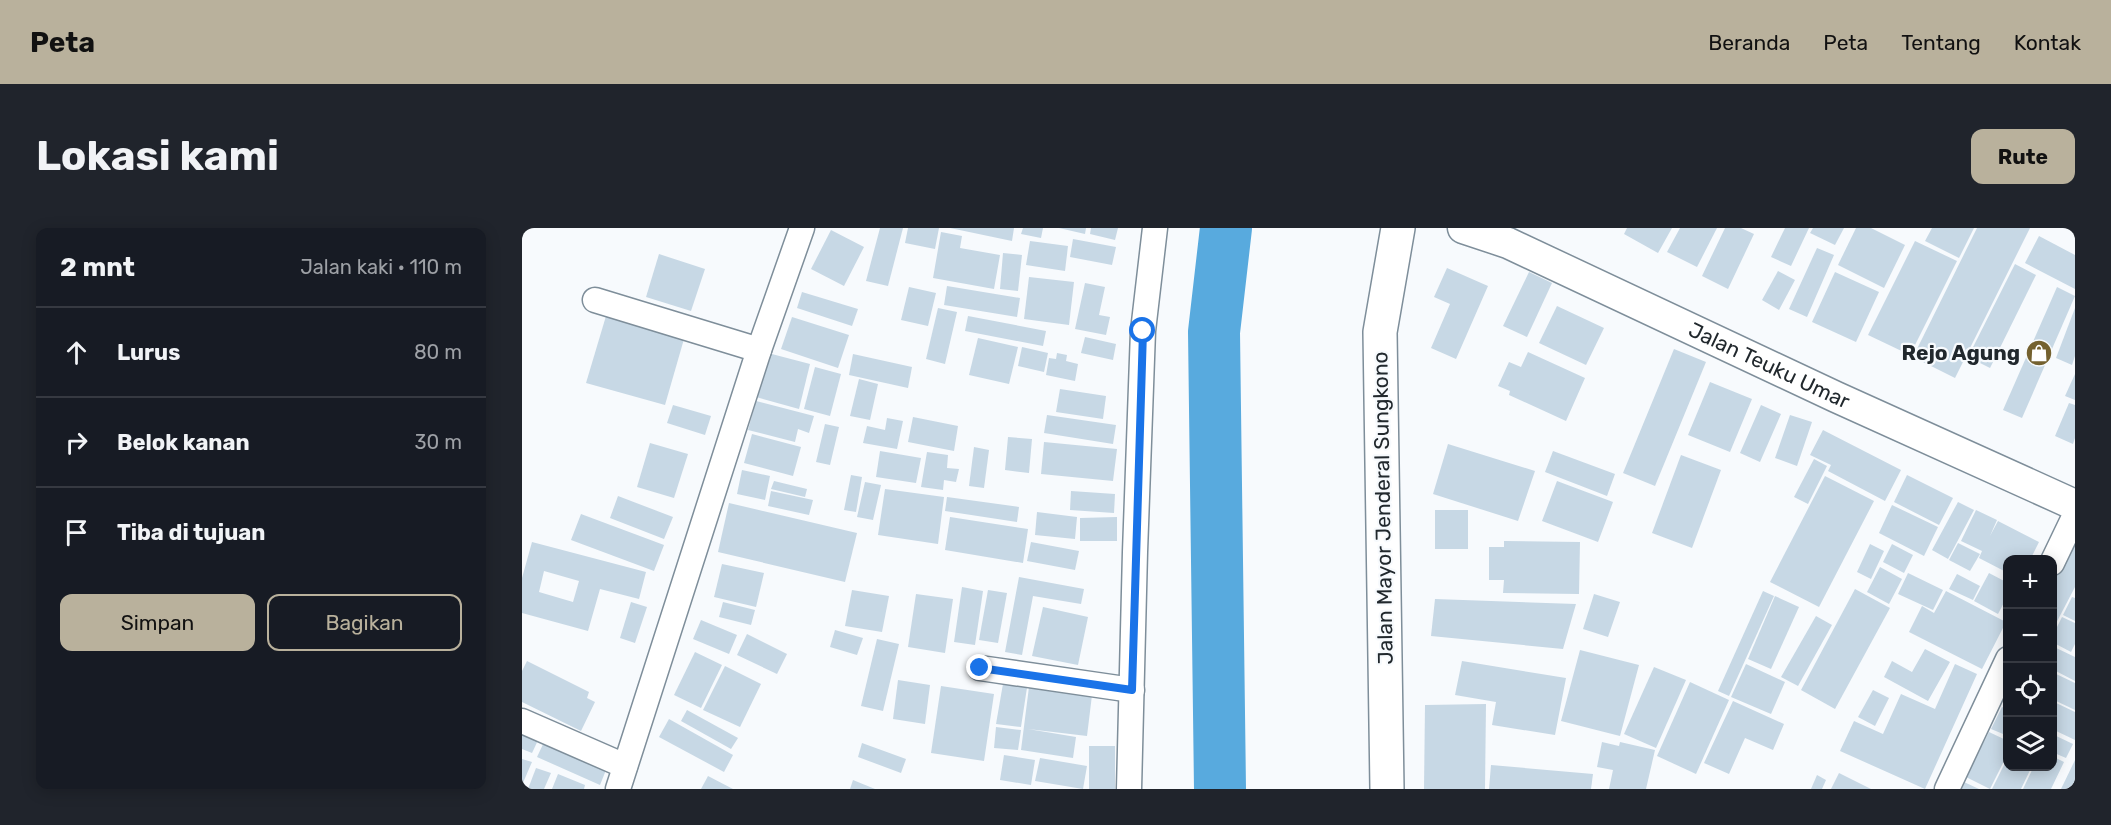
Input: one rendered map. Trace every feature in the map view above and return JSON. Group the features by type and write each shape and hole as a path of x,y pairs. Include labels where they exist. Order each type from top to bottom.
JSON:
{"main road":[{"name":"Jalan Mayor Jenderal Sungkono","path":"1387,789 1380,332 1398,228"}],"street":[{"path":"618,789 759,350 802,228"},
{"path":"1130,789 1143,331 1155,228"},
{"name":"Jalan Teuku Umar","path":"1463,228 1508,243 1836,397 2075,505"},
{"path":"595,300 759,350"},
{"path":"2056,555 2075,515"},
{"path":"1947,789 2005,663"},
{"path":"980,668 1132,690"},
{"path":"522,722 625,766"}],"building":[{"path":"880,228 903,228 888,286 866,281"},
{"path":"908,228 939,228 935,249 905,243"},
{"path":"950,228 1014,228 1012,241"},
{"path":"1023,228 1043,228 1041,238 1021,234"},
{"path":"1059,228 1086,228 1085,234"},
{"path":"1091,228 1118,228 1115,240 1090,234"},
{"path":"1627,228 1672,228 1658,253 1624,234"},
{"path":"1680,228 1717,228 1697,267 1667,252"},
{"path":"1725,228 1741,228 1754,234 1728,289 1702,276"},
{"path":"1785,228 1809,228 1791,266 1771,257"},
{"path":"1813,228 1844,228 1835,245 1810,233"},
{"path":"1856,228 1871,228 1905,245 1884,288 1838,265"},
{"path":"1932,228 1974,228 1959,258 1925,241"},
{"path":"1977,228 2030,228 1955,378 1913,357"},
{"path":"831,230 864,247 844,286 811,269"},
{"path":"941,232 962,236 960,248 1000,255 994,289 933,278"},
{"path":"2039,236 2075,255 2075,289 2025,263"},
{"path":"1073,239 1116,247 1112,265 1070,257"},
{"path":"1030,241 1068,246 1065,271 1026,265"},
{"path":"1915,241 1957,261 1910,355 1868,335"},
{"path":"1817,248 1834,255 1807,317 1789,309"},
{"path":"1003,253 1022,255 1018,291 1000,289"},
{"path":"659,254 705,269 691,311 646,297"},
{"path":"2015,264 2036,275 1990,368 1968,357"},
{"path":"1447,268 1488,286 1456,359 1431,348 1450,304 1434,297"},
{"path":"1778,271 1795,280 1779,310 1762,300"},
{"path":"1529,272 1552,283 1527,337 1503,326"},
{"path":"1835,272 1879,292 1856,342 1812,322"},
{"path":"1029,277 1074,282 1069,325 1024,319"},
{"path":"1085,283 1105,287 1099,315 1110,317 1106,335 1075,329"},
{"path":"947,286 1020,298 1017,317 944,305"},
{"path":"909,287 936,293 928,326 901,320"},
{"name":"Rejo Agung","path":"2057,287 2075,296 2022,418 2003,410"},
{"path":"802,292 858,309 852,326 797,308"},
{"path":"1557,306 1604,328 1586,365 1539,343"},
{"path":"938,308 957,312 945,364 926,359"},
{"path":"2075,308 2075,356 2072,365 2056,358"},
{"path":"606,316 684,339 665,405 586,383"},
{"path":"968,316 1046,331 1043,346 965,331"},
{"path":"792,317 849,335 838,368 781,349"},
{"path":"1085,337 1116,344 1113,360 1081,353"},
{"path":"978,338 1018,347 1009,384 969,375"},
{"path":"1022,347 1048,353 1044,372 1018,366"},
{"path":"1674,349 1706,362 1655,486 1623,473"},
{"path":"1528,352 1585,378 1566,421 1509,395 1510,391 1498,386 1509,362 1521,367"},
{"path":"768,353 810,364 799,409 756,397"},
{"path":"1057,353 1067,355 1066,361 1078,364 1075,381 1046,375 1049,358 1056,359"},
{"path":"853,354 912,367 908,388 849,375"},
{"path":"815,367 841,374 830,416 804,409"},
{"path":"2075,374 2075,400 2065,396"},
{"path":"859,379 878,384 870,420 850,416"},
{"path":"1710,382 1752,399 1730,452 1688,435"},
{"path":"1060,389 1106,396 1103,419 1056,412"},
{"path":"756,401 814,416 809,433 798,429 795,442 748,430"},
{"path":"2069,403 2075,405 2073,444 2055,436"},
{"path":"673,405 711,416 705,435 667,423"},
{"path":"1761,405 1781,414 1760,462 1740,453"},
{"path":"1047,415 1116,425 1113,444 1044,433"},
{"path":"1790,415 1812,422 1797,466 1775,458"},
{"path":"913,417 958,426 954,451 908,442"},
{"path":"887,418 903,421 897,449 863,443 867,426 885,430"},
{"path":"825,424 839,427 830,465 816,462"},
{"path":"1823,430 1901,470 1885,501 1828,471 1831,465 1810,455"},
{"path":"752,434 801,447 793,476 744,463"},
{"path":"1008,437 1032,439 1029,473 1005,470"},
{"path":"1044,442 1117,449 1113,481 1041,474"},
{"path":"650,443 688,454 674,498 637,487"},
{"path":"1448,444 1535,471 1518,521 1433,494"},
{"path":"974,447 989,450 984,488 969,486"},
{"path":"880,451 921,458 916,483 876,477"},
{"path":"1553,451 1615,474 1607,496 1545,472"},
{"path":"927,452 948,455 947,468 959,469 956,482 944,480 943,490 921,487"},
{"path":"1681,455 1721,470 1692,548 1652,533"},
{"path":"1814,459 1827,466 1808,504 1794,497"},
{"path":"742,470 770,476 765,500 737,494"},
{"path":"851,475 862,477 856,512 844,510"},
{"path":"1907,475 1953,498 1939,525 1894,502"},
{"path":"1825,476 1874,501 1819,607 1770,582"},
{"path":"774,481 807,489 805,497 771,489"},
{"path":"1557,481 1613,502 1598,542 1542,521"},
{"path":"865,482 881,485 873,520 857,517"},
{"path":"885,489 944,497 938,544 878,535"},
{"path":"771,491 813,500 809,515 768,506"},
{"path":"1071,491 1115,494 1114,513 1070,510"},
{"path":"618,496 673,517 664,539 610,518"},
{"path":"947,497 1019,507 1017,522 945,511"},
{"path":"1958,502 1974,510 1948,559 1932,550"},
{"path":"729,503 857,533 845,582 718,552"},
{"path":"1892,505 1938,527 1924,556 1879,533"},
{"path":"1435,510 1468,510 1468,549 1435,549"},
{"path":"1976,510 1997,520 1990,536 1998,521 2039,542 2032,555 2003,555 2003,570 1979,558 1982,551 1961,541"},
{"path":"1037,512 1077,517 1075,539 1035,535"},
{"path":"581,514 664,545 654,571 571,540"},
{"path":"950,517 1028,529 1023,563 945,550"},
{"path":"1117,517 1117,541 1080,541 1080,518"},
{"path":"1504,541 1580,542 1579,594 1503,593 1504,580 1489,580 1489,547 1504,547"},
{"path":"2069,541 2075,544 2075,587 2057,621 2057,609 2057,564"},
{"path":"532,542 646,572 639,599 600,589 588,631 522,613 522,578","holes":["544,571 579,581 573,602 539,592"]},
{"path":"1031,542 1079,551 1075,570 1027,561"},
{"path":"1958,543 1980,554 1970,571 1949,560"},
{"path":"1870,544 1884,551 1871,579 1857,572"},
{"path":"1892,544 1913,555 1904,573 1883,562"},
{"path":"722,564 764,573 756,607 714,597"},
{"path":"1880,567 1902,579 1889,604 1867,592"},
{"path":"1908,573 1943,590 1933,610 1898,594"},
{"path":"1989,573 2003,580 2003,604 1998,614 1974,601"},
{"path":"1957,574 1980,586 1973,600 1949,589"},
{"path":"1019,577 1084,589 1081,604 1033,596 1022,655 1005,652"},
{"path":"962,587 983,591 975,645 954,642"},
{"path":"1855,589 1890,608 1835,709 1801,690"},
{"path":"852,590 889,596 882,632 845,626"},
{"path":"988,590 1007,593 998,643 979,640"},
{"path":"1763,591 1774,596 1729,696 1718,691"},
{"path":"1946,591 2003,620 2003,628 1982,669 1909,632 1922,606 1934,613"},
{"path":"916,594 953,599 945,653 908,647"},
{"path":"1594,594 1620,602 1608,637 1583,629"},
{"path":"1775,596 1799,607 1771,669 1748,659"},
{"path":"2072,597 2075,598 2075,621 2063,615"},
{"path":"1435,599 1576,604 1563,649 1431,636"},
{"path":"631,602 647,607 635,643 620,638"},
{"path":"723,602 755,610 751,625 719,617"},
{"path":"1043,607 1088,617 1078,665 1032,656"},
{"path":"1816,616 1832,625 1798,686 1781,677"},
{"path":"2062,617 2075,623 2075,644 2071,652 2057,645 2057,627"},
{"path":"701,620 737,635 729,654 693,639"},
{"path":"835,630 863,638 857,655 830,647"},
{"path":"747,634 787,654 777,674 737,655"},
{"path":"877,639 899,644 883,711 861,706"},
{"path":"2057,648 2075,657 2075,681 2057,672"},
{"path":"1925,649 1950,662 1928,701 1884,677 1892,661 1912,672"},
{"path":"1580,650 1639,665 1620,736 1561,721"},
{"path":"695,652 722,665 701,708 674,695"},
{"path":"527,661 589,692 587,698 595,702 581,731 522,702 522,671"},
{"path":"1462,661 1566,678 1555,735 1492,725 1496,702 1455,695"},
{"path":"1746,664 1785,682 1771,714 1731,697"},
{"path":"1955,664 1977,674 1925,789 1840,751 1854,721 1883,734 1901,694 1935,709"},
{"path":"725,666 761,684 740,727 703,710"},
{"path":"1654,667 1686,680 1656,748 1624,734"},
{"path":"2057,674 2075,683 2075,710 2057,701"},
{"path":"1004,678 1028,681 1021,727 996,724"},
{"path":"1030,679 1093,687 1087,736 1028,729 1076,737 1073,758 1021,750"},
{"path":"898,680 930,685 925,724 893,719"},
{"path":"1690,682 1729,700 1696,774 1657,756"},
{"path":"941,686 994,694 984,761 931,753"},
{"path":"1873,690 1889,698 1875,726 1858,717"},
{"path":"1733,701 1784,724 1773,750 1745,738 1729,774 1704,763"},
{"path":"2057,703 2075,712 2075,740 2057,731"},
{"path":"1486,704 1485,789 1424,789 1425,705"},
{"path":"2002,707 2003,708 2003,734 1991,729"},
{"path":"687,710 738,738 731,749 681,721"},
{"path":"669,719 733,755 724,772 659,737"},
{"path":"996,727 1021,730 1018,750 994,748"},
{"path":"522,728 540,736 532,753 522,749"},
{"path":"1989,732 2003,739 2003,763 1990,789 1966,777"},
{"path":"2057,736 2073,744 2066,758 2057,754"},
{"path":"546,738 608,765 600,785 537,757"},
{"path":"1602,742 1619,746 1620,742 1655,750 1646,789 1609,789 1613,770 1597,767"},
{"path":"862,743 906,759 901,773 858,757"},
{"path":"1089,746 1115,746 1115,789 1089,789"},
{"path":"1004,755 1035,760 1031,785 1000,780"},
{"path":"1040,758 1087,766 1083,789 1035,781"},
{"path":"2057,758 2064,762 2051,789 2023,789 2032,771 2057,771"},
{"path":"522,759 532,762 522,785"},
{"path":"2075,760 2075,789 2061,789"},
{"path":"1491,765 1593,774 1591,789 1489,789"},
{"path":"2003,767 2003,771 2030,771 2021,789 1992,789"},
{"path":"536,768 551,773 544,789 528,789"},
{"path":"1839,773 1871,789 1831,789"},
{"path":"558,774 585,785 584,789 552,789"},
{"path":"1817,775 1826,780 1822,789 1811,789"},
{"path":"708,776 733,789 701,789"},
{"path":"853,780 875,789 850,789"},
{"path":"1964,782 1979,789 1960,789"}],"waterway":[{"path":"1220,789 1214,332 1226,228"}],"place":[{"name":"Rejo Agung","path":"2039,353"}],"route":[{"path":"980,668 1132,690 1143,331"}]}
